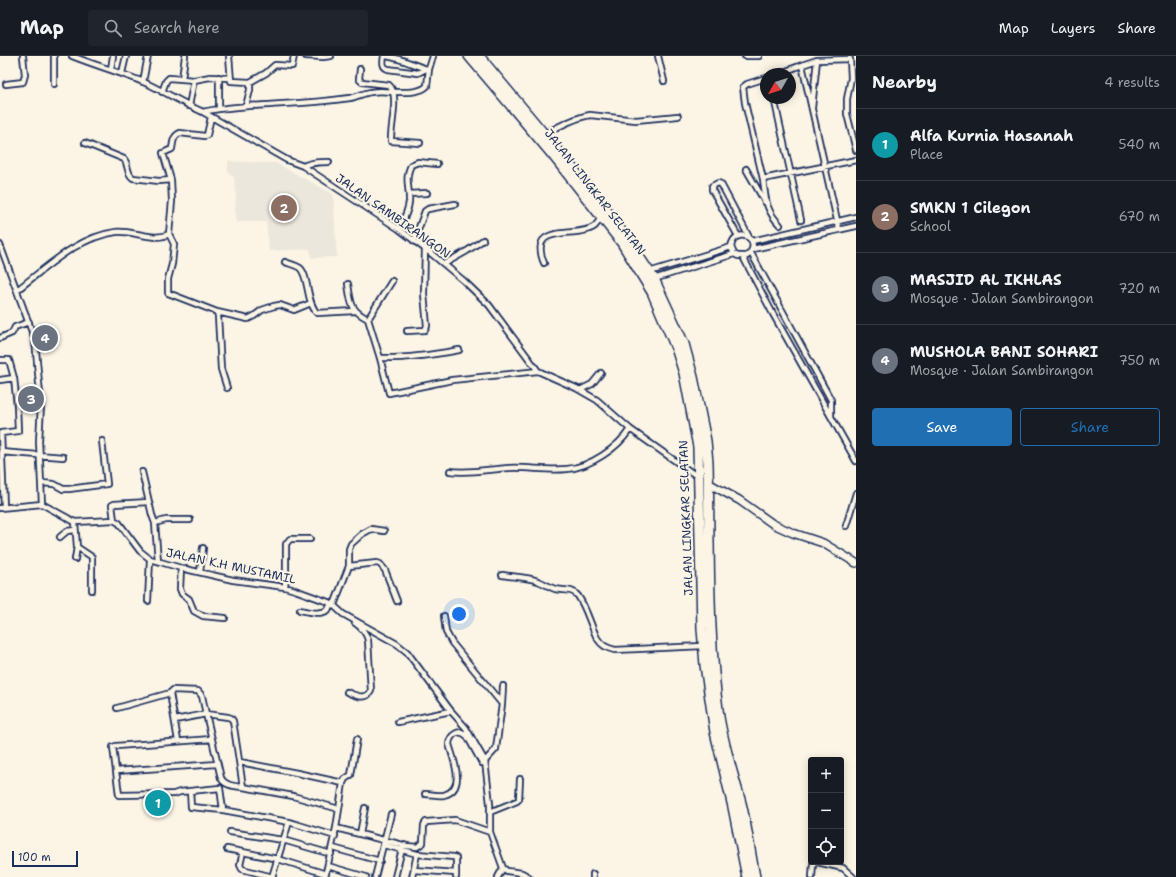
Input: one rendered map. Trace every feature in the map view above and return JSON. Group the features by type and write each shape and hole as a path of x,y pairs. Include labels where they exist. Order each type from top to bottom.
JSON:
{"highway":[{"name":"JALAN LINGKAR SELATAN","path":"470,56 595,201 602,216 642,274 673,329 684,344 694,377 706,441 708,483 704,536 703,646 705,665 715,732 733,807 747,877"},
{"name":"JALAN LINGKAR SELATAN","path":"479,56 545,134 652,276 673,329 692,410 698,447 714,679 718,706 725,745 741,803 755,877"}],"street":[{"path":"6,84 23,82 25,75 23,56"},
{"path":"54,56 54,84"},
{"name":"JALAN SAMBIRANGON","path":"72,56 122,73 203,112 287,160 303,166 414,240 464,281 489,305 538,371 580,390 597,400 630,429 700,478"},
{"path":"111,69 113,56"},
{"path":"122,73 126,56"},
{"path":"143,82 148,56"},
{"path":"182,79 185,56"},
{"path":"229,56 230,78"},
{"path":"162,92 166,81 169,78 194,80 210,77 230,78 231,81 250,82 266,73 275,65 292,66 294,56"},
{"path":"306,56 331,56"},
{"path":"385,56 405,60 427,69 422,72 412,73 388,69 383,65 385,56"},
{"path":"203,112 219,108 351,98 369,92 384,90 393,92 419,91 423,90 427,86 427,69 433,56"},
{"path":"658,56 664,82"},
{"path":"745,56 759,56"},
{"path":"850,58 851,78 847,98 847,114 856,150"},
{"path":"794,68 817,60 856,59"},
{"path":"812,113 817,60"},
{"path":"802,65 839,229"},
{"path":"360,70 359,79 362,82 389,85 392,88 393,106 390,140 420,143"},
{"path":"219,78 219,108"},
{"path":"189,106 194,80"},
{"path":"760,80 747,84 743,87 745,103 763,179 766,205"},
{"path":"246,106 250,90 250,82"},
{"path":"775,104 801,220"},
{"path":"545,134 567,122 583,116 636,120 678,116"},
{"path":"211,117 207,135 176,134 172,149 163,153 171,180 172,201 169,234 174,244 172,264 168,279 168,293 217,312 248,319 262,310 274,306 280,305 294,310 311,303"},
{"path":"85,143 124,159 128,171 134,178 160,181 171,180"},
{"path":"763,179 856,160"},
{"path":"303,166 318,162 329,162"},
{"path":"399,230 408,209 409,194 407,177 411,165 418,162 437,164"},
{"path":"746,169 773,217 780,225"},
{"path":"738,236 712,190 712,186 718,183 721,184 750,239 752,251 831,400 831,416"},
{"path":"409,194 427,193"},
{"path":"414,240 425,211 428,209 455,204"},
{"path":"544,263 541,256 543,241 545,238 550,235 571,233 589,229 595,226 602,216"},
{"path":"734,254 731,247 734,238 738,236 743,235 750,239 856,218"},
{"path":"743,257 752,251 856,226"},
{"path":"17,290 57,259 88,240 115,232 161,237 169,234"},
{"path":"444,264 483,240"},
{"path":"0,245 35,340 41,405 40,456 42,504"},
{"path":"652,276 669,266 731,247"},
{"path":"407,331 425,330 427,326 424,294 424,248"},
{"path":"652,276 672,274 734,254 743,257 856,461"},
{"path":"285,262 296,266 303,272 311,303 315,311 319,313 355,311"},
{"path":"669,266 672,274"},
{"path":"368,319 392,281"},
{"path":"348,284 350,300 355,311 368,319 389,393 452,380 538,371"},
{"path":"217,312 221,345 221,369 228,388"},
{"path":"0,338 12,333 14,327 29,322"},
{"path":"380,358 399,359 421,357 459,350"},
{"path":"0,360 9,360 14,378 18,431 2,432 2,507 42,504 75,522 114,520 112,506 114,504 149,502"},
{"path":"580,390 592,384 601,373"},
{"path":"0,380 14,378"},
{"path":"17,406 41,405"},
{"path":"450,471 522,467 568,469 588,463 613,449 624,438 630,429"},
{"path":"41,484 54,484 63,489 107,484 102,441"},
{"path":"1,454 63,457"},
{"path":"142,472 155,523 158,560"},
{"path":"708,483 739,500 773,524 793,533 823,543 856,563"},
{"path":"846,526 856,493"},
{"name":"JALAN K.H MUSTAMIL","path":"114,520 119,523 140,551 150,559 233,580 285,587 332,604"},
{"path":"155,523 166,520 190,520"},
{"path":"75,522 77,547 75,559"},
{"path":"300,610 322,612 328,610 349,566 349,549 351,544 368,529 384,531"},
{"path":"60,537 67,531 75,530"},
{"path":"285,587 286,544 290,539 310,539"},
{"path":"77,547 92,556 92,590"},
{"path":"200,572 203,548"},
{"path":"148,601 150,559"},
{"path":"349,566 380,564 385,570 397,601"},
{"path":"181,568 180,589 182,594 189,599 194,611 208,618 225,618"},
{"path":"502,575 530,578 556,590 569,590 574,592 600,644 610,649 703,646"},
{"path":"332,604 342,616 359,626 367,636 368,640 371,691 364,697 347,692"},
{"path":"339,611 403,648 471,735 486,768 490,812 490,832 503,868 510,872 522,873 529,877"},
{"path":"444,616 446,632 452,643 502,704"},
{"path":"484,761 496,749 503,686"},
{"path":"117,708 173,690 198,691 202,696 220,778 223,782 293,796 339,809"},
{"path":"170,692 178,741"},
{"path":"398,722 451,711"},
{"path":"175,720 206,714 231,718 233,721 243,787"},
{"path":"425,794 443,795 450,792 454,788 457,781 457,773 449,740 459,732 464,733 467,736 486,768"},
{"path":"212,739 116,746 113,749 120,796 174,794 180,792 220,788"},
{"path":"227,849 278,859 326,875 336,836 343,783 352,774 357,739"},
{"path":"240,762 297,772 343,783"},
{"path":"116,771 217,764"},
{"path":"490,812 519,799 520,779"},
{"path":"223,782 220,788 223,810"},
{"path":"190,791 191,807 223,810 288,822 336,836"},
{"path":"360,834 366,808"},
{"path":"375,877 391,814"},
{"path":"384,843 417,847 423,842 424,824 449,820 462,822 490,832"},
{"path":"243,852 241,867 272,877 288,822"},
{"path":"336,828 360,834 417,854 454,857 457,861 456,875 414,870"},
{"path":"230,832 283,840 331,854"},
{"path":"333,848 380,861"},
{"path":"395,877 402,849"},
{"path":"412,877 417,854"},
{"path":"812,877 813,865"},
{"path":"830,865 843,868 853,877"},
{"path":"328,866 366,877"},
{"path":"498,877 503,868"}],"shaded area":[{"path":"228,161 276,163 333,194 337,257 311,258 310,249 269,251 266,222 236,222 236,194 234,178 228,172"}],"place":[{"name":"SMKN 1 Cilegon","path":"284,208"},
{"name":"MUSHOLA BANI SOHARI","path":"45,338"},
{"name":"MASJID AL IKHLAS","path":"31,399"},
{"name":"Alfa Kurnia Hasanah","path":"158,803"}]}
